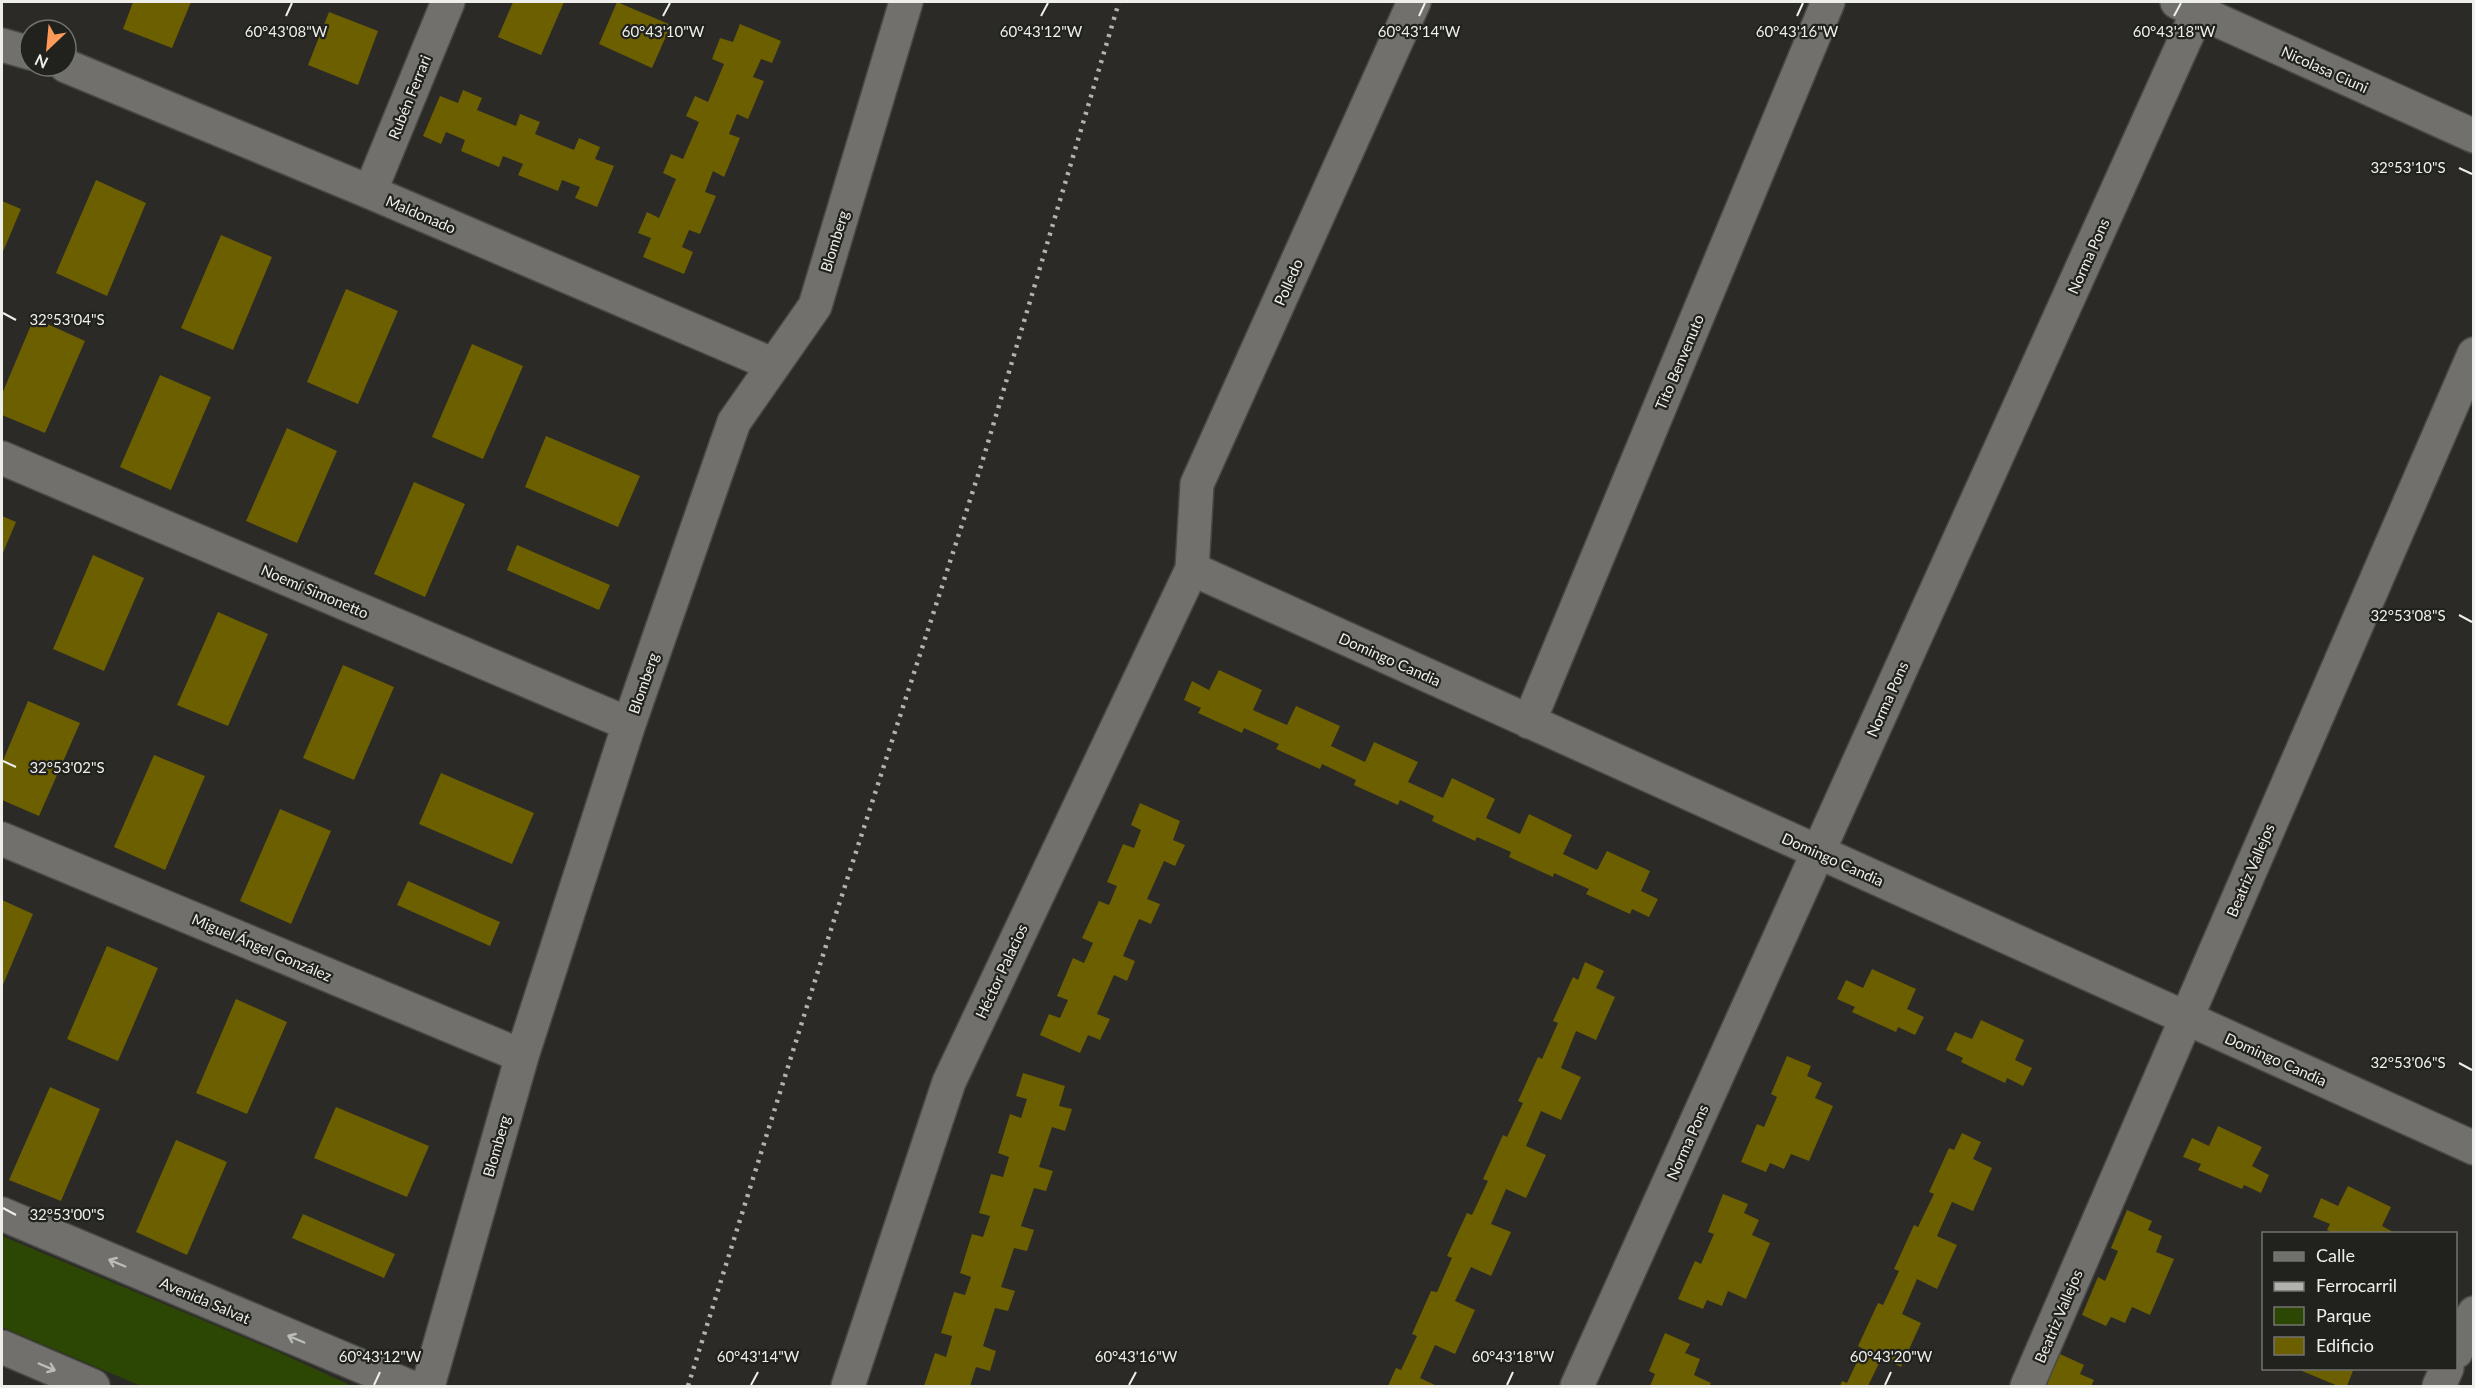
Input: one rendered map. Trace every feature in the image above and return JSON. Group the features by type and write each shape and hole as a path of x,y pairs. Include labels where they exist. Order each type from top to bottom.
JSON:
{"street":[{"name":"Rubén Ferrari","path":"370,192 448,2"},
{"name":"Blomberg","path":"428,1386 522,1056 630,724 734,422 815,306 906,2"},
{"name":"Polledo","path":"1192,570 1197,484 1414,2"},
{"name":"Tito Benvenuto","path":"1529,722 1828,2"},
{"name":"Nicolasa Ciuni","path":"2188,6 2474,136"},
{"name":"Norma Pons","path":"1577,1386 1818,852 2188,6"},
{"path":"2,45 18,50"},
{"name":"Maldonado","path":"78,71 370,192 774,365"},
{"name":"Beatriz Vallejos","path":"2027,1386 2474,354"},
{"name":"Noemí Simonetto","path":"2,458 630,724"},
{"name":"Domingo Candia","path":"1192,570 2474,1148"},
{"name":"Héctor Palacios","path":"848,1386 949,1082 1192,570"},
{"name":"Miguel Ángel González","path":"2,839 522,1056"},
{"name":"Avenida Salvat","path":"2,1214 408,1386"},
{"path":"2457,1350 2474,1313"},
{"path":"2,1347 93,1386"},
{"path":"2439,1386 2447,1370"}],"green space":[{"path":"2,1236 276,1351 352,1386 141,1386 2,1327"}],"building":[{"path":"133,2 191,2 172,48 123,29"},
{"path":"513,2 564,2 541,55 498,37"},
{"path":"617,2 671,25 652,68 599,44"},
{"path":"329,12 378,31 358,85 308,65"},
{"path":"740,24 781,41 772,63 761,59 753,77 764,81 748,119 737,114 729,134 740,138 724,177 713,171 705,192 716,196 700,234 689,230 682,247 693,252 684,274 643,257 651,238 638,233 647,212 659,218 676,179 663,173 671,154 683,159 699,122 686,116 695,96 708,102 724,64 712,59 720,38 733,42"},
{"path":"463,90 482,98 477,110 516,126 520,114 540,122 535,134 574,150 579,138 600,147 595,159 614,166 597,207 575,198 580,187 562,180 558,191 518,175 523,164 503,156 499,167 461,151 465,140 446,132 441,144 423,136 440,96 458,103"},
{"path":"96,180 146,203 107,296 56,273"},
{"path":"2,201 21,209 2,254"},
{"path":"221,235 272,257 233,350 181,328"},
{"path":"346,289 398,311 358,404 307,382"},
{"path":"34,318 85,341 45,433 2,415 2,394"},
{"path":"472,344 523,366 483,459 432,437"},
{"path":"160,375 211,397 171,490 120,467"},
{"path":"287,428 337,451 297,543 246,521"},
{"path":"546,436 640,476 618,527 525,487"},
{"path":"414,482 465,504 425,597 374,574"},
{"path":"2,516 16,522 2,555"},
{"path":"517,545 610,585 599,610 507,570"},
{"path":"93,555 144,578 104,671 53,649"},
{"path":"218,612 268,634 228,726 177,705"},
{"path":"343,665 394,687 354,780 303,758"},
{"path":"1219,670 1262,690 1253,710 1287,725 1296,706 1340,726 1331,746 1365,762 1374,742 1418,762 1408,782 1443,798 1452,778 1495,799 1486,818 1520,834 1529,814 1572,835 1563,854 1597,870 1607,851 1650,871 1641,891 1658,899 1649,917 1632,909 1630,914 1586,894 1589,889 1554,873 1553,877 1509,857 1511,852 1477,837 1475,841 1432,821 1434,816 1400,800 1398,805 1354,785 1356,780 1322,764 1320,769 1276,749 1279,744 1244,728 1242,733 1198,713 1201,708 1184,700 1192,681 1209,690"},
{"path":"28,701 80,723 39,816 2,800 2,763"},
{"path":"154,755 205,776 165,870 114,847"},
{"path":"441,773 534,813 512,864 419,824"},
{"path":"1140,803 1180,821 1173,840 1185,845 1175,866 1164,861 1147,899 1160,904 1151,924 1139,919 1123,956 1135,961 1127,981 1114,975 1097,1014 1110,1019 1100,1040 1088,1035 1080,1053 1040,1035 1049,1014 1060,1018 1068,1000 1057,996 1073,958 1084,963 1093,943 1082,938 1099,901 1109,905 1117,886 1107,882 1123,844 1134,848 1141,830 1131,825"},
{"path":"280,809 331,831 291,924 240,901"},
{"path":"408,881 500,922 490,946 397,905"},
{"path":"2,900 33,914 2,987"},
{"path":"107,946 158,968 118,1061 67,1039"},
{"path":"1585,962 1604,971 1596,988 1615,997 1596,1040 1576,1031 1561,1068 1581,1077 1561,1120 1541,1111 1526,1146 1546,1155 1526,1198 1506,1189 1491,1224 1511,1232 1491,1276 1471,1267 1455,1301 1475,1310 1455,1354 1435,1345 1420,1378 1437,1386 1388,1386 1396,1368 1401,1370 1417,1336 1412,1334 1431,1291 1437,1292 1452,1258 1447,1256 1467,1213 1472,1215 1488,1181 1483,1179 1503,1135 1507,1137 1523,1103 1518,1101 1538,1057 1542,1059 1558,1023 1553,1021 1573,977 1578,980"},
{"path":"1872,969 1916,989 1907,1009 1924,1017 1915,1035 1898,1027 1896,1032 1852,1012 1855,1007 1837,999 1846,980 1863,988"},
{"path":"236,999 287,1022 247,1114 196,1093"},
{"path":"1981,1020 2024,1040 2015,1060 2032,1068 2023,1086 2007,1078 2005,1083 1961,1062 1963,1058 1946,1050 1955,1032 1972,1039"},
{"path":"1787,1056 1811,1066 1807,1076 1822,1083 1815,1098 1833,1106 1809,1161 1791,1154 1784,1169 1770,1163 1766,1172 1741,1162 1757,1124 1764,1127 1777,1097 1771,1094"},
{"path":"1023,1073 1065,1086 1059,1106 1072,1109 1065,1131 1052,1127 1039,1167 1053,1171 1046,1191 1034,1188 1021,1226 1034,1230 1027,1251 1014,1248 1001,1287 1015,1291 1008,1311 995,1308 983,1346 996,1351 990,1371 976,1367 970,1386 924,1386 935,1353 946,1357 952,1336 941,1333 954,1292 965,1295 971,1277 960,1273 972,1234 983,1237 990,1216 979,1213 991,1174 1003,1177 1009,1157 998,1153 1010,1114 1021,1118 1027,1099 1016,1096"},
{"path":"50,1087 100,1109 61,1201 9,1180"},
{"path":"336,1107 429,1146 407,1197 314,1158"},
{"path":"2218,1126 2262,1147 2252,1166 2269,1175 2261,1193 2244,1185 2242,1189 2198,1170 2201,1164 2183,1157 2192,1138 2209,1146"},
{"path":"1962,1133 1981,1142 1973,1159 1992,1168 1973,1211 1952,1202 1937,1236 1957,1245 1937,1289 1917,1279 1902,1314 1921,1323 1901,1367 1882,1357 1868,1386 1840,1386 1842,1381 1847,1383 1863,1349 1858,1346 1878,1303 1883,1305 1899,1271 1894,1269 1914,1225 1918,1227 1934,1194 1929,1192 1949,1148 1954,1150"},
{"path":"176,1140 227,1162 187,1255 136,1232"},
{"path":"2348,1186 2391,1207 2382,1226 2393,1232 2332,1232 2327,1230 2330,1224 2313,1217 2321,1198 2338,1206"},
{"path":"1723,1194 1748,1204 1744,1213 1759,1220 1752,1235 1770,1243 1746,1299 1728,1291 1722,1306 1707,1300 1703,1309 1678,1299 1695,1261 1701,1264 1714,1234 1708,1232"},
{"path":"2127,1210 2152,1221 2148,1230 2162,1236 2156,1252 2174,1259 2150,1315 2132,1307 2125,1323 2111,1317 2106,1326 2082,1315 2098,1277 2105,1281 2118,1251 2111,1248"},
{"path":"303,1214 395,1254 384,1278 292,1238"},
{"path":"1665,1333 1690,1344 1685,1353 1700,1359 1694,1375 1711,1383 1709,1386 1650,1386 1655,1374 1649,1371"},
{"path":"2060,1354 2084,1365 2080,1374 2094,1380 2091,1386 2045,1386"},
{"path":"2353,1370 2347,1386 2338,1386 2302,1371"}],"railway":[{"path":"688,1386 834,920 981,466 1119,2"}]}
